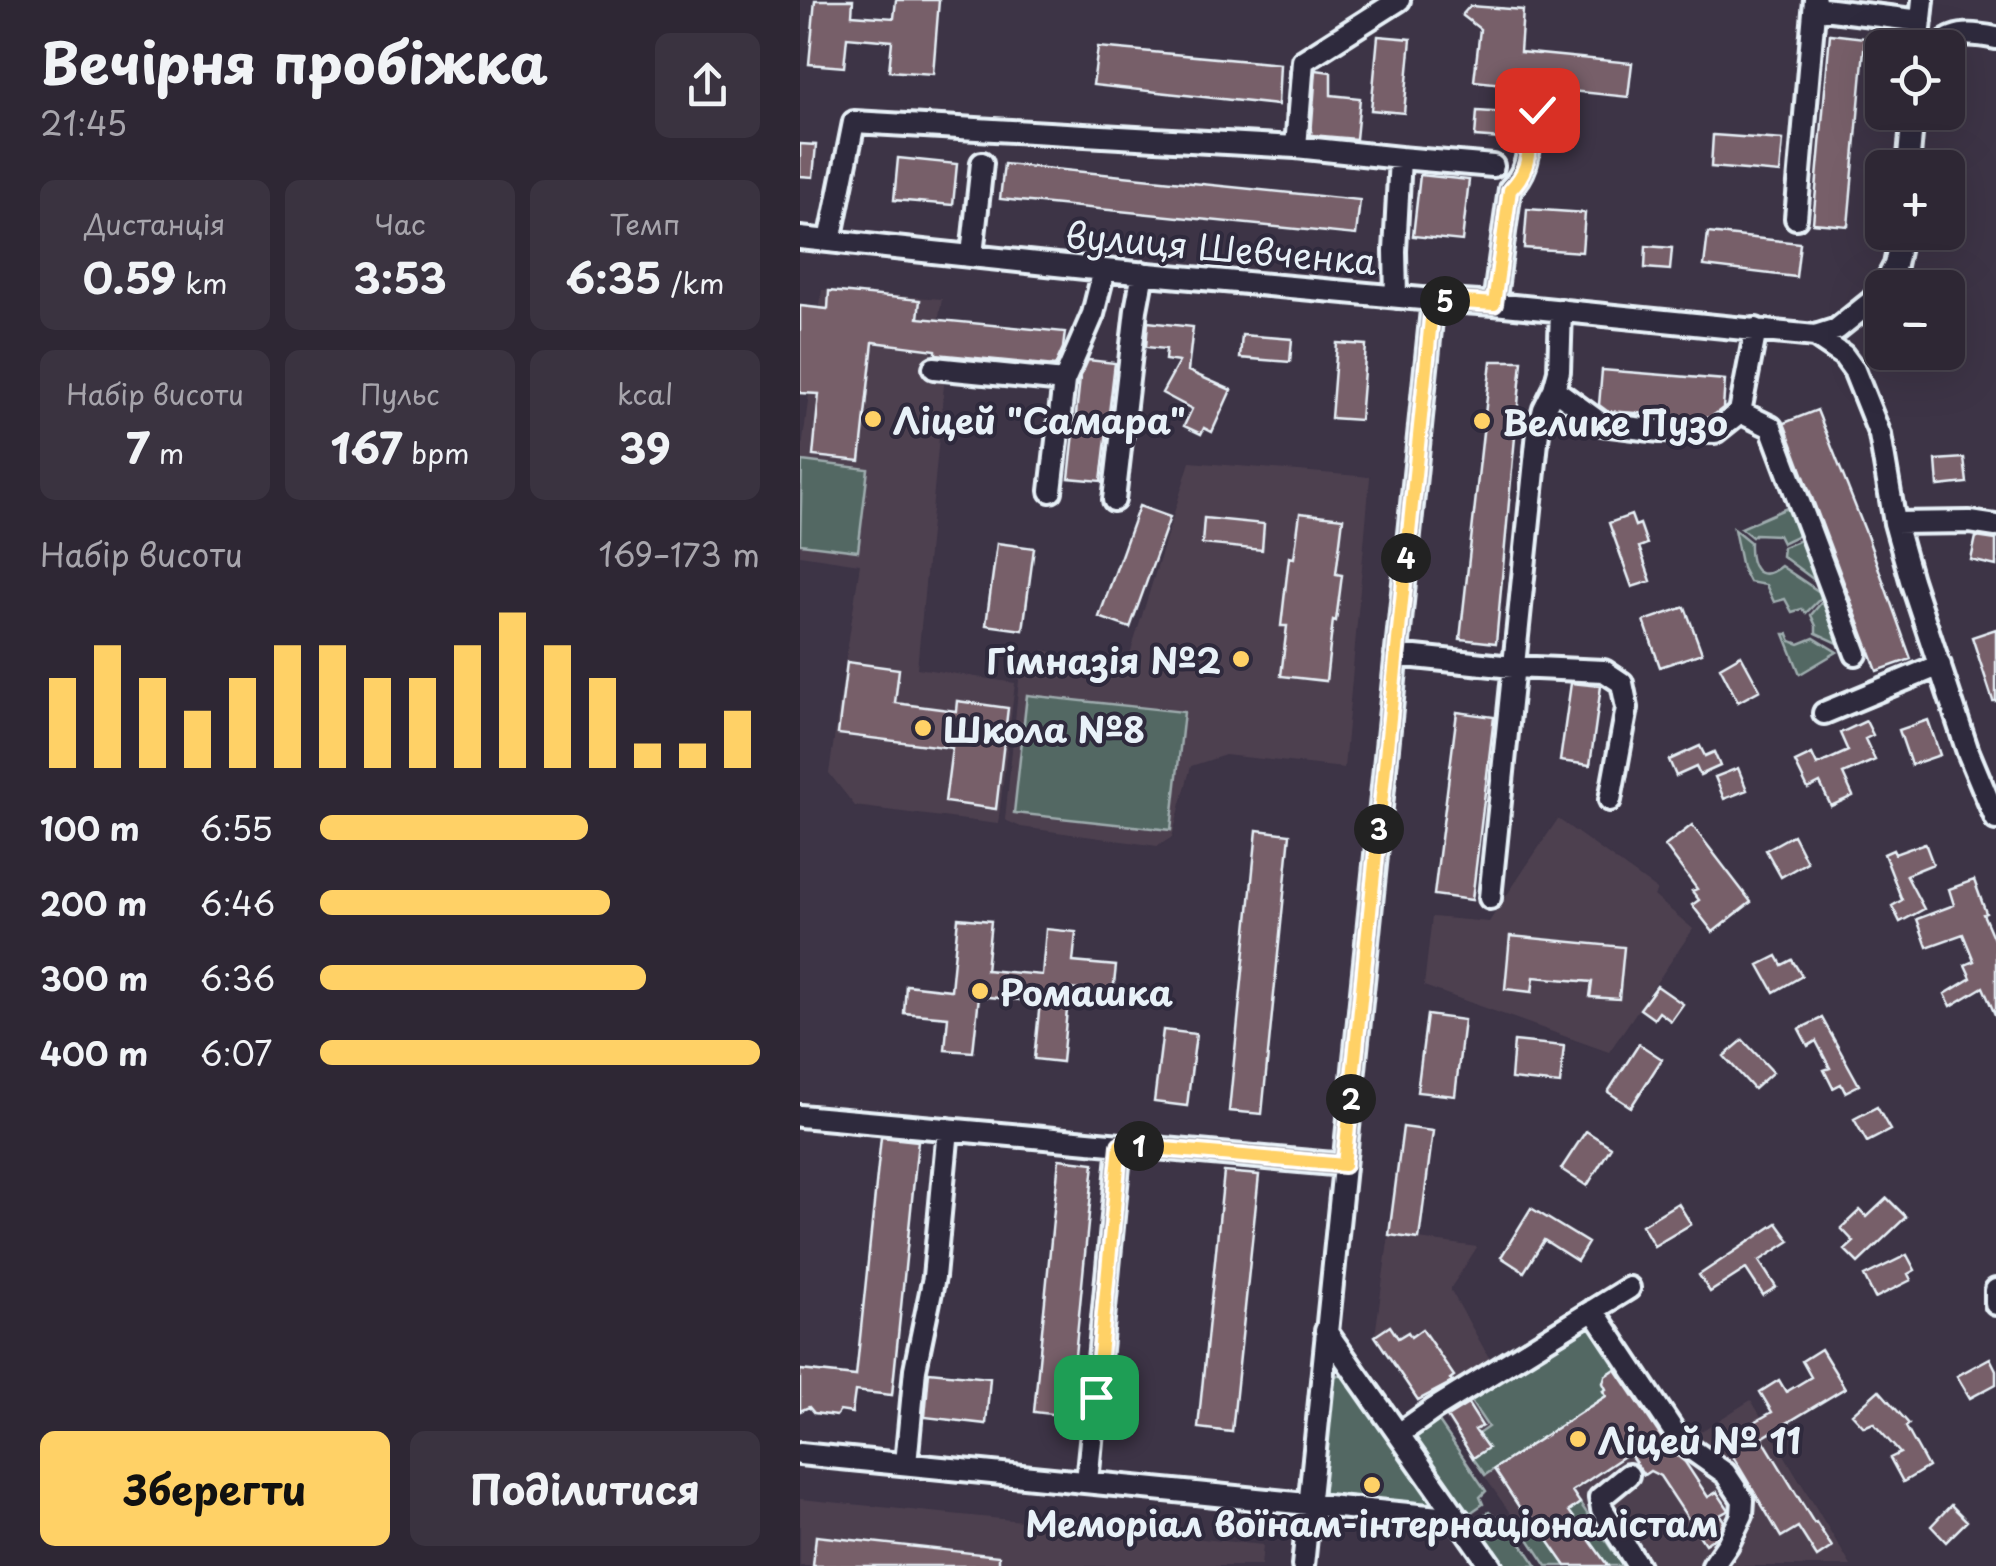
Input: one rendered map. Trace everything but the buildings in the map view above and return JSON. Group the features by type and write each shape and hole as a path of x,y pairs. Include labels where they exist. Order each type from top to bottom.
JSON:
{"street":[{"path":"1296,147 1302,61 1399,0"},
{"path":"1796,218 1815,4 1922,11"},
{"path":"1965,34 1996,38"},
{"path":"1494,304 1510,190 1527,164 1532,120 1547,102"},
{"path":"830,241 854,122 1296,147 1493,166"},
{"path":"1396,297 1400,158"},
{"path":"972,255 982,162"},
{"name":"вулиця Шевченка","path":"800,238 1815,336"},
{"path":"1815,336 1837,329 1872,301 1895,265 1898,250"},
{"path":"1050,492 1064,381 1093,314 1104,270"},
{"path":"1114,500 1143,272"},
{"path":"1303,1566 1433,300"},
{"path":"1490,898 1538,432 1559,371 1561,310"},
{"path":"1554,389 1602,424 1715,432 1740,412 1756,329"},
{"path":"1815,336 1843,355 1854,370 1880,435 1895,523 1968,752 1996,819"},
{"path":"934,368 1064,381"},
{"path":"1740,412 1770,427 1856,654"},
{"path":"1895,523 1970,522 1996,526"},
{"path":"1396,656 1604,672 1622,683 1626,708 1610,800"},
{"path":"1824,713 1940,666"},
{"path":"800,1116 1344,1165"},
{"path":"906,1464 914,1369 934,1278 948,1129"},
{"path":"1087,1482 1120,1145"},
{"path":"1399,1434 1629,1288"},
{"path":"1996,1290 1996,1304"},
{"path":"1593,1310 1682,1442 1725,1473 1743,1500 1742,1514 1714,1566"},
{"path":"1326,1331 1491,1566"},
{"path":"800,1454 1459,1518"},
{"path":"1628,1475 1600,1498 1602,1509 1638,1566"}],"shaded area":[{"path":"822,290 942,299 929,371 945,374 917,668 1015,683 998,824 855,806 829,773 860,564 800,555 800,465"},
{"name":"Гімназія №2","path":"1190,462 1370,477 1344,768 1225,755 1191,766 1172,837 1158,846 1021,827 1005,820 1020,671 1037,675 1043,650 1126,667"},
{"path":"1558,819 1657,890 1654,896 1693,929 1609,1052 1424,986 1432,917 1489,922"},
{"name":"Ліцей № 11","path":"1389,1235 1477,1247 1450,1289 1500,1377 1603,1313 1687,1440 1751,1400 1851,1566 1547,1566 1428,1395 1418,1400 1375,1336"},
{"path":"800,1499 1263,1545 1261,1566 800,1566"}],"green space":[{"path":"802,461 868,469 858,551 800,544"},
{"path":"1787,508 1799,535 1782,543 1778,535 1752,537 1741,528"},
{"path":"1734,529 1750,542 1753,565 1760,573 1781,566 1824,595 1806,613 1802,609 1792,612 1785,599 1774,602 1766,585 1749,582"},
{"path":"1800,540 1821,585 1782,556 1783,547"},
{"path":"1826,597 1842,645 1816,633 1811,615"},
{"path":"1784,634 1799,644 1814,638 1837,652 1800,674"},
{"path":"1027,695 1184,712 1171,830 1014,813"},
{"path":"1593,1320 1627,1375 1620,1371 1609,1373 1603,1383 1606,1396 1485,1475 1473,1458 1487,1448 1478,1434 1488,1427 1468,1397"},
{"path":"1340,1374 1347,1376 1434,1495 1428,1507 1328,1498 1320,1487 1330,1384"},
{"path":"1437,1419 1486,1491 1480,1497 1483,1504 1467,1515 1413,1436"},
{"path":"1580,1503 1623,1566 1608,1566 1569,1511"},
{"path":"1489,1512 1495,1517 1502,1515 1537,1566 1502,1566 1472,1523"},
{"path":"1529,1513 1566,1566 1547,1566 1517,1521"}],"place":[{"name":"Ліцей \"Самара\"","path":"873,419"},
{"name":"Велике Пузо","path":"1482,421"},
{"name":"Гімназія №2","path":"1241,659"},
{"name":"Школа №8","path":"923,728"},
{"name":"Ромашка","path":"980,991"},
{"name":"Ліцей № 11","path":"1578,1439"},
{"name":"Меморіал воїнам-інтернаціоналістам","path":"1372,1485"}],"route":[{"path":"1096,1397 1120,1145 1344,1165 1433,300 1494,304 1510,190 1527,164 1532,120 1537,110"}]}
